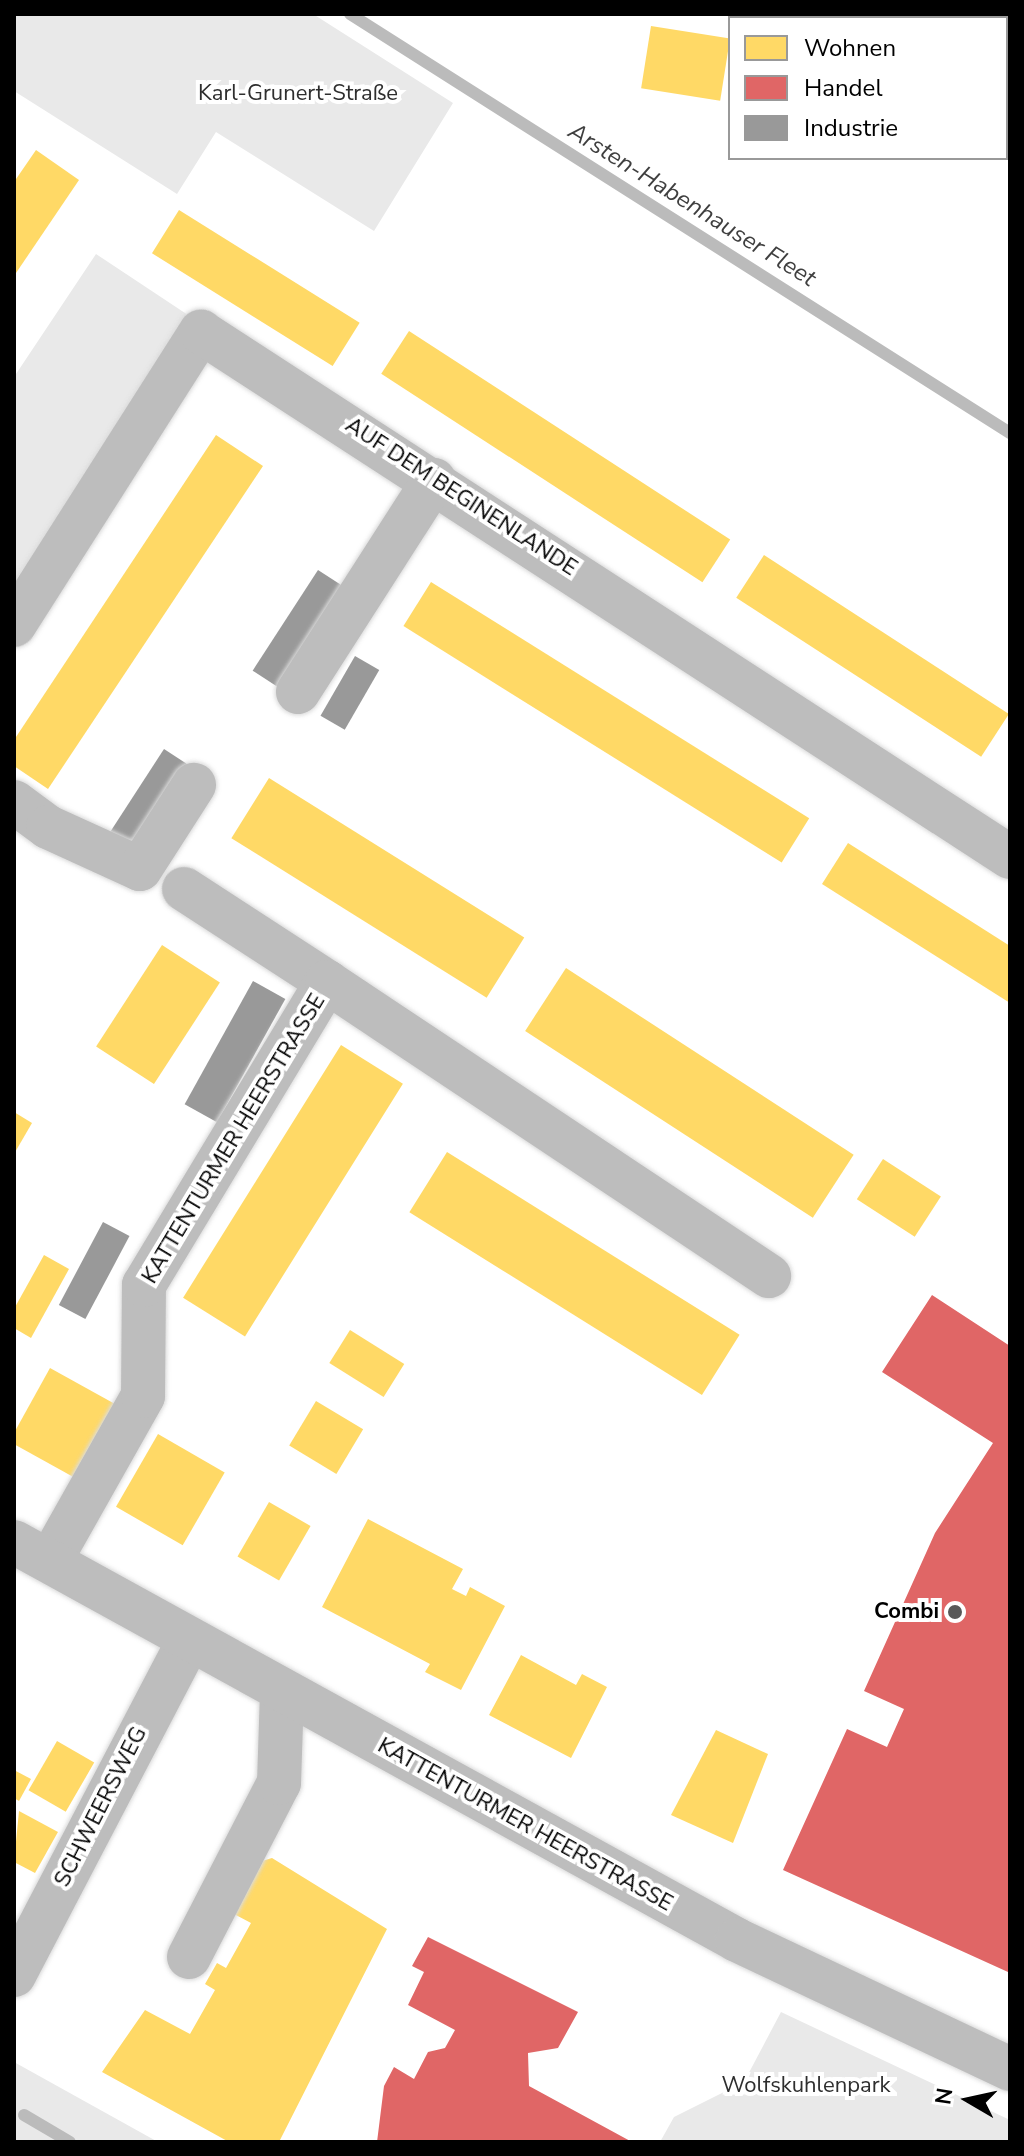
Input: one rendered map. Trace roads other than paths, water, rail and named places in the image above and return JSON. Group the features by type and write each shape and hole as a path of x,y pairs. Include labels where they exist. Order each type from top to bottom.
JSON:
{"street":[{"name":"AUF DEM BEGINENLANDE","path":"14,625 201,332 434,480 1010,857"},
{"path":"298,692 434,480"},
{"path":"14,802 48,827 140,869 194,785"},
{"name":"KATTENTURMER HEERSTRASSE","path":"184,889 769,1276"},
{"name":"KATTENTURMER HEERSTRASSE","path":"327,982 144,1285 143,1396 32,1551 282,1693 801,1974 1010,2069"},
{"name":"SCHWEERSWEG","path":"14,1975 190,1639"},
{"path":"189,1957 279,1783 282,1693"}],"waterway":[{"name":"Arsten-Habenhauser Fleet","path":"350,14 1010,433"},
{"path":"24,2115 70,2142"}],"place":[{"name":"Combi","path":"955,1612"}],"park label":[{"name":"Karl-Grunert-Straße","path":"298,94"},
{"name":"Wolfskuhlenpark","path":"806,2086"}]}
